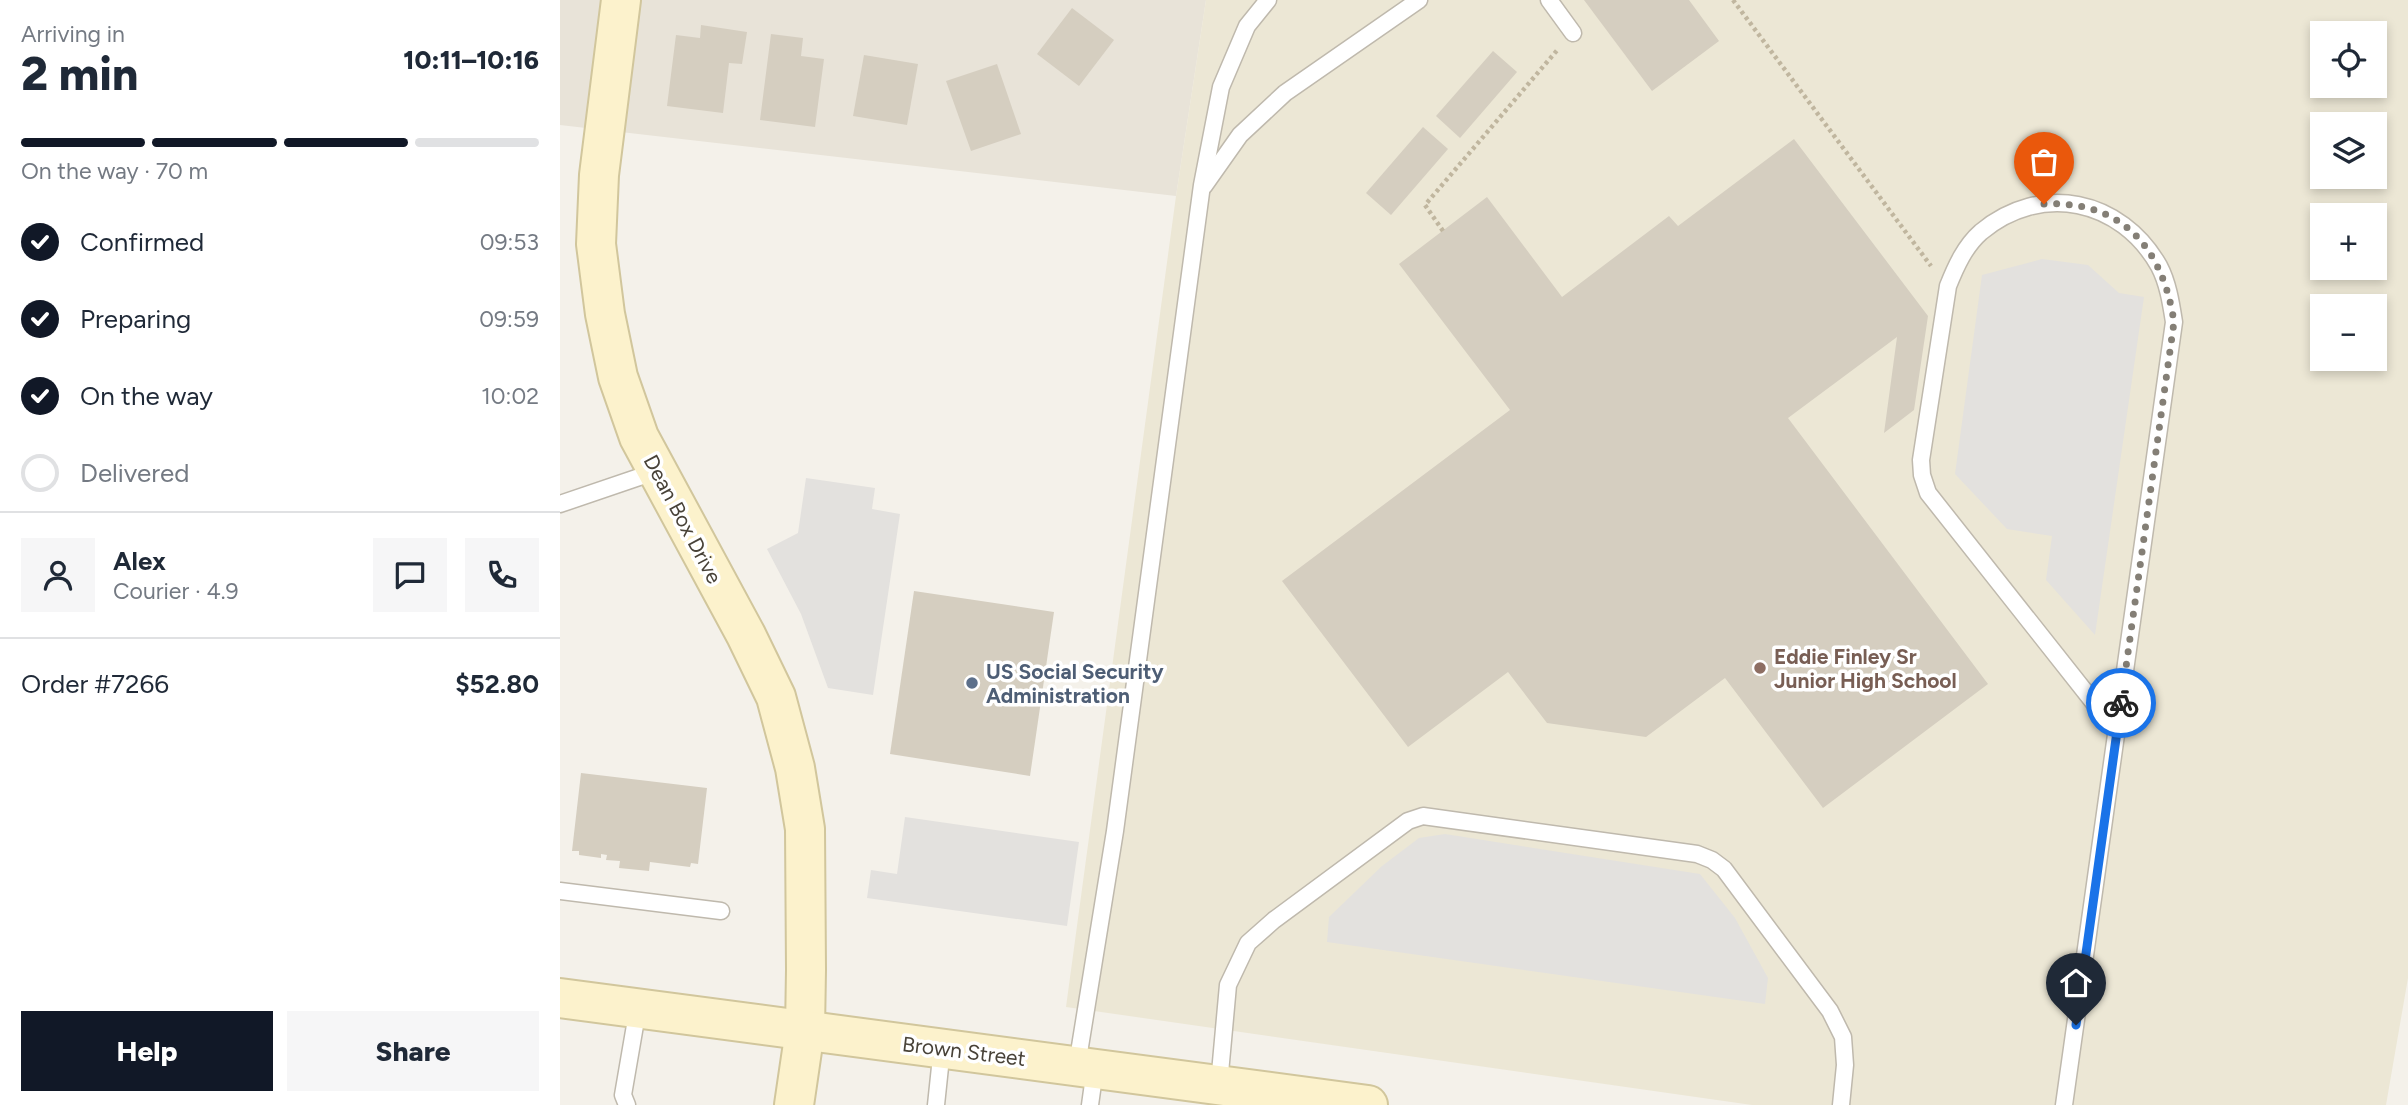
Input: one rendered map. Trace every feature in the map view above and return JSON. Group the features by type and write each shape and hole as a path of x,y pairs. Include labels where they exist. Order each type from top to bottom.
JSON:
{"street":[{"name":"Dean Box Drive","path":"621,0 599,175 596,244 605,314 618,377 639,437 746,635 776,697 795,768 805,830 806,1030 794,1105"},
{"name":"Brown Street","path":"560,998 1368,1105"}],"lane":[{"path":"1090,1105 1086,1067 1116,818 1201,191 1221,87 1247,26 1268,0"},
{"path":"1201,191 1240,135 1285,93 1419,0"},
{"path":"1549,0 1573,33"},
{"path":"2064,1105 2117,732 2174,322 2170,295 2163,276 2142,242 2122,223 2084,205 2065,202 2044,204 2021,209 1980,232 1966,248 1948,286 1921,460 1922,475 1928,493 2117,732"},
{"path":"560,504 657,471"},
{"path":"1219,1084 1228,985 1248,943 1273,920 1408,821 1423,816 1697,854 1712,860 1724,869 1830,1011 1843,1037 1845,1065 1841,1105"},
{"path":"560,891 721,911"},
{"path":"627,1105 623,1095 638,1008"},
{"path":"936,1105 942,1048"}],"path":[{"path":"1732,0 1927,262 1948,286"},
{"path":"1443,230 1425,205 1573,33"}],"shaded area":[{"path":"560,0 1206,0 1176,196 560,125"},
{"name":"Eddie Finley Sr Junior High School","path":"1206,0 2408,0 2408,978 2386,1105 1752,1105 1066,1007 1176,196"},
{"path":"2042,259 2088,265 2119,293 2144,297 2095,635 2046,580 2052,536 2007,529 1955,474 1982,275"},
{"path":"806,478 875,488 872,509 900,514 873,695 828,688 801,614 767,549 798,533"},
{"path":"905,817 1079,842 1067,926 867,898 871,870 897,874"},
{"path":"1445,834 1700,874 1735,918 1768,978 1765,1004 1327,942 1329,917 1382,866 1419,838"}],"building":[{"path":"1584,0 1689,0 1719,41 1652,91"},
{"path":"1072,8 1114,40 1079,86 1037,54"},
{"path":"701,25 747,32 742,64 729,63 723,113 667,106 676,35 700,38"},
{"path":"771,34 803,38 801,56 824,59 815,127 760,120"},
{"path":"1493,51 1517,72 1460,138 1436,116"},
{"path":"864,55 918,64 907,125 853,116"},
{"path":"997,64 1021,134 971,151 946,81"},
{"path":"1423,127 1448,149 1391,215 1366,193"},
{"path":"1794,139 1928,316 1914,410 1884,433 1897,337 1788,418 1988,684 1823,808 1725,678 1646,737 1547,723 1508,672 1408,747 1282,581 1510,410 1399,264 1487,197 1562,297 1669,216 1678,226"},
{"name":"US Social Security Administration","path":"914,591 1054,612 1030,776 890,754"},
{"path":"581,773 707,788 698,864 691,863 690,867 650,862 649,871 619,868 620,861 606,860 607,855 601,854 601,858 579,855 579,851 572,851"}],"way so far":[{"path":"2044,204 2065,202 2084,205 2122,223 2142,242 2159,267 2170,295 2174,322 2121,703"}],"place":[{"name":"Eddie Finley Sr Junior High School","path":"1760,668"},
{"name":"US Social Security Administration","path":"972,683"}],"route":[{"path":"2076,1025 2121,703"}]}
